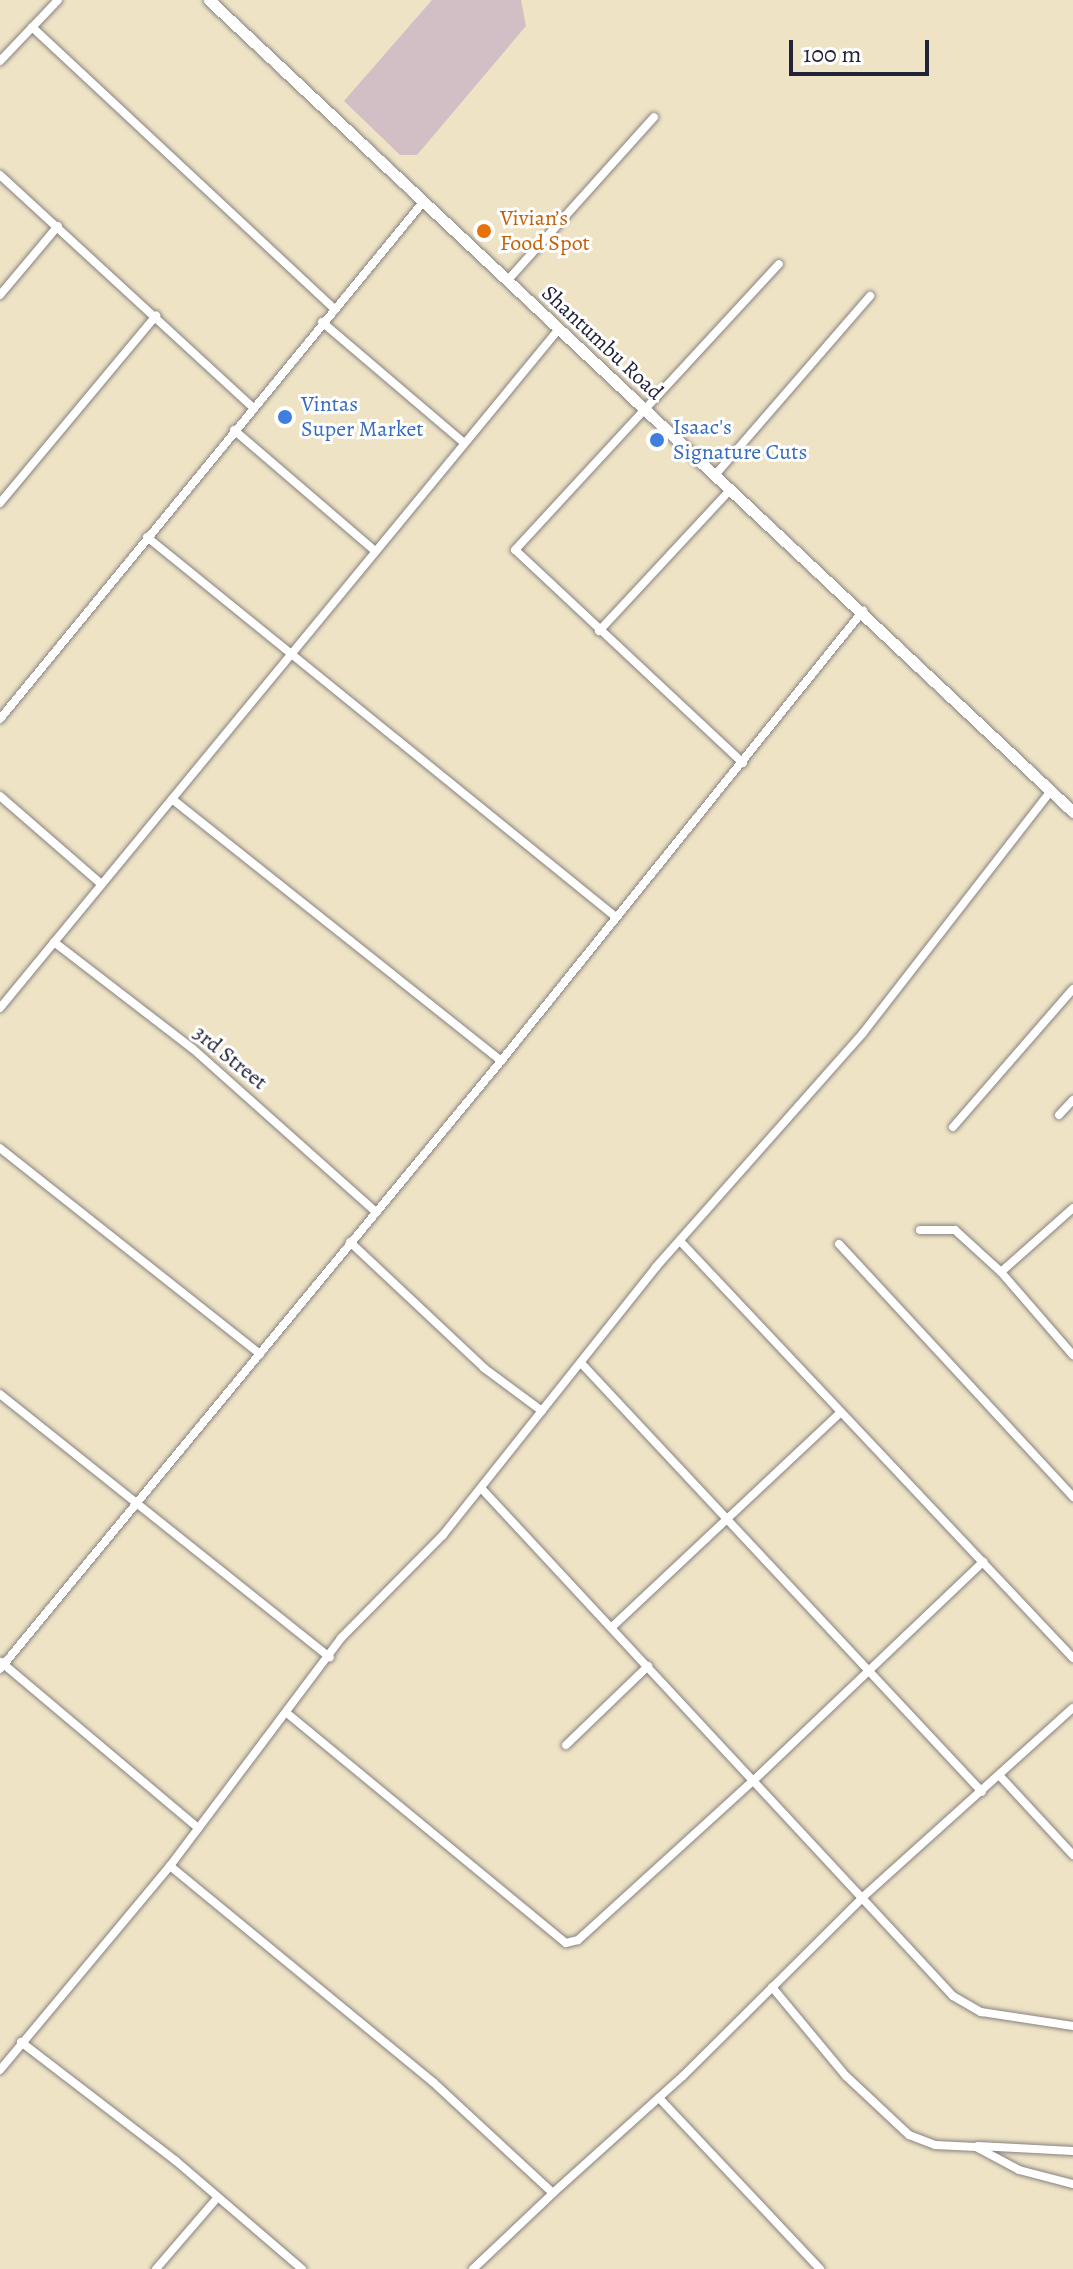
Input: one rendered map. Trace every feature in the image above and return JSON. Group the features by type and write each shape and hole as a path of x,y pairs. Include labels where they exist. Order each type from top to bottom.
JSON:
{"street":[{"path":"0,61 58,0"},
{"name":"Shantumbu Road","path":"209,0 644,410 863,611 1073,812"},
{"path":"32,27 334,309"},
{"path":"507,281 654,117"},
{"path":"0,175 252,407"},
{"path":"0,719 252,407 424,201"},
{"path":"0,295 58,226"},
{"path":"743,763 515,550 779,264"},
{"path":"715,475 870,296"},
{"path":"0,503 156,316"},
{"path":"322,322 463,442"},
{"path":"0,1008 373,549 559,329"},
{"path":"234,430 373,549"},
{"path":"599,631 730,490"},
{"path":"147,537 289,656 616,917"},
{"path":"198,1828 1,1665 136,1506 501,1061 863,611"},
{"path":"0,2070 170,1866 288,1714 341,1638 404,1579 680,1241 863,1033 1050,792"},
{"path":"172,799 501,1061"},
{"path":"2,802 100,883"},
{"name":"3rd Street","path":"54,942 193,1049 375,1211"},
{"path":"953,1127 1073,989"},
{"path":"1059,1115 1073,1100"},
{"path":"0,1148 260,1354"},
{"path":"1001,1272 1073,1208"},
{"path":"920,1230 955,1230 1001,1272 1073,1355"},
{"path":"680,1241 1073,1658"},
{"path":"350,1242 484,1368 542,1411"},
{"path":"839,1244 1073,1497"},
{"path":"581,1363 982,1792"},
{"path":"0,1394 136,1506 330,1657"},
{"path":"612,1627 729,1521 841,1412"},
{"path":"481,1488 864,1896 934,1977 970,2007 1037,2023 1073,2026"},
{"path":"288,1714 566,1943 578,1940 753,1781 868,1668 983,1562"},
{"path":"566,1745 648,1666"},
{"path":"473,2269 659,2098 864,1896 1073,1708"},
{"path":"999,1775 1073,1855"},
{"path":"170,1866 433,2082 553,2193"},
{"path":"772,1987 846,2076 909,2135 935,2145 1073,2151"},
{"path":"21,2042 302,2269"},
{"path":"659,2098 820,2269"},
{"path":"970,2145 1019,2170 1073,2184"},
{"path":"156,2269 217,2198"}],"shaded area":[{"path":"432,0 521,0 526,26 417,155 400,155 344,101"}],"place":[{"name":"Vivian’s Food Spot","path":"484,231"},
{"name":"Vintas Super Market","path":"285,417"},
{"name":"Isaac's Signature Cuts","path":"657,440"}]}
